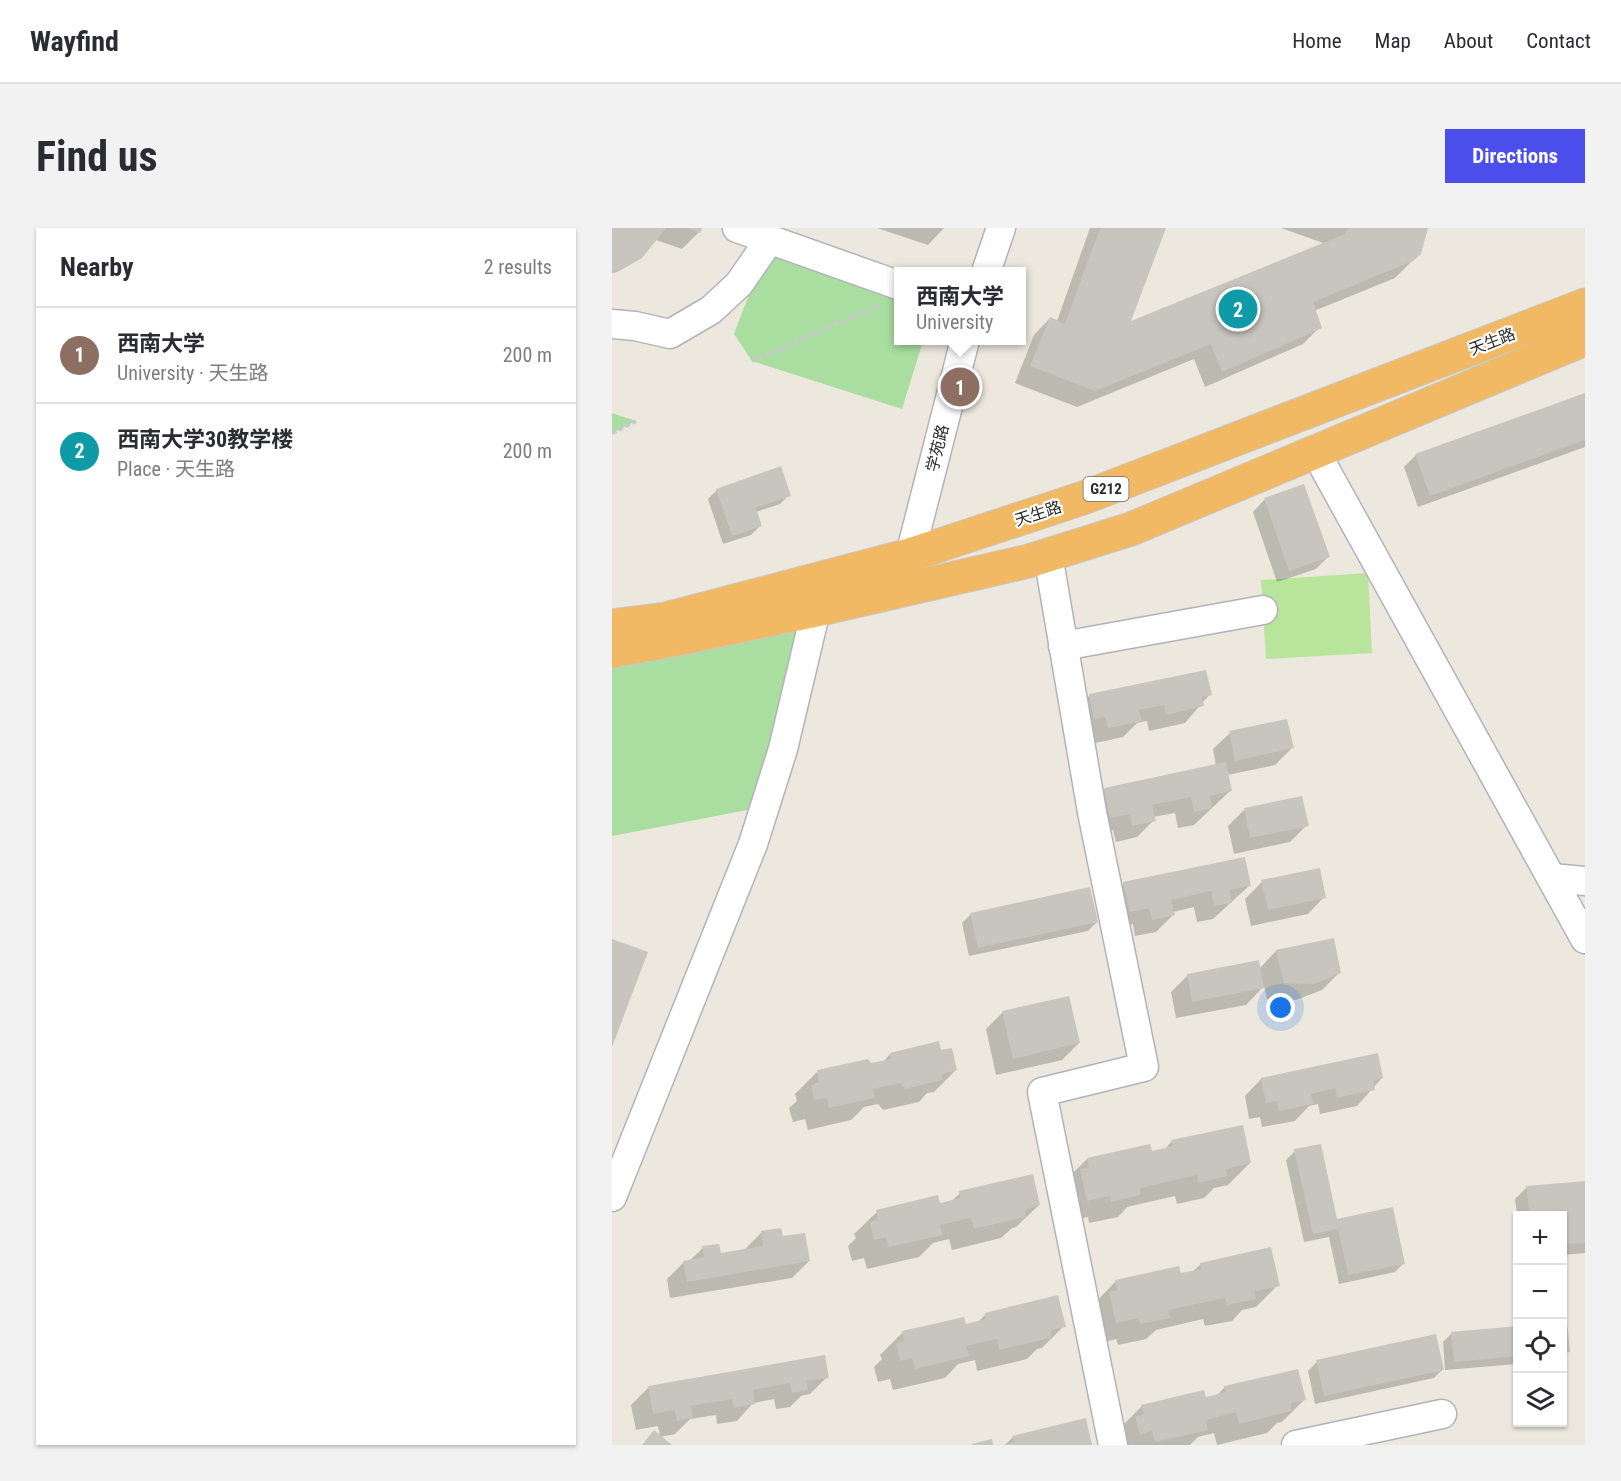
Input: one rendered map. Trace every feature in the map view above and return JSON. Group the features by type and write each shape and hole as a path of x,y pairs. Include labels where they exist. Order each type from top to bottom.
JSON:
{"highway":[{"name":"天生路","path":"612,626 666,619 910,555 1083,498 1585,305"},
{"name":"天生路","path":"612,651 816,610 1048,555 1131,529 1585,339"}],"street":[{"path":"988,267 1001,228"},
{"path":"736,229 770,239 893,293"},
{"path":"612,324 635,326 670,334 711,310 739,284 770,239"},
{"name":"学苑路","path":"910,555 964,345"},
{"path":"1315,451 1585,939"},
{"path":"1048,555 1092,812 1144,1067 1042,1092 1113,1445"},
{"path":"612,1197 753,844 783,750 816,610"},
{"path":"1063,645 1263,610"},
{"path":"1552,878 1585,881"},
{"path":"1296,1445 1442,1414"}],"path":[{"path":"752,361 893,293"},
{"path":"612,433 636,421"}],"green space":[{"path":"770,239 894,284 894,345 922,345 902,409 752,361 734,334"},
{"path":"612,413 636,421 612,433"},
{"path":"1368,573 1372,653 1266,659 1261,580"},
{"path":"816,610 763,807 612,836 612,651"}],"building":[{"path":"612,228 666,228 642,258 621,270 612,272"},
{"path":"687,228 702,228 700,233"},
{"path":"1100,228 1166,228 1131,321 1345,234 1348,228 1428,228 1421,254 1413,261 1313,302 1322,328 1222,372 1211,344 1095,391 1030,366 1050,317 1065,324"},
{"path":"1585,393 1585,440 1430,496 1415,454"},
{"path":"781,466 791,496 756,508 762,526 732,536 716,489"},
{"path":"1304,484 1330,557 1289,571 1264,498"},
{"path":"1206,670 1212,695 1202,697 1204,706 1166,715 1164,705 1139,710 1142,721 1108,728 1105,717 1094,719 1089,694"},
{"path":"1287,719 1294,748 1235,761 1229,731"},
{"path":"1226,762 1232,791 1210,796 1212,808 1194,812 1191,797 1152,805 1156,821 1132,826 1130,814 1110,818 1104,788"},
{"path":"1302,796 1309,826 1250,838 1244,808"},
{"path":"1245,857 1251,886 1229,890 1232,903 1214,906 1211,891 1171,900 1175,915 1152,920 1149,908 1130,912 1123,882"},
{"path":"1320,868 1326,898 1268,910 1261,880"},
{"path":"1090,887 1098,922 978,948 970,913"},
{"path":"1334,938 1341,973 1314,984 1284,983 1276,950"},
{"path":"612,939 648,952 612,1047"},
{"path":"1259,960 1264,988 1192,1002 1187,974"},
{"path":"1069,996 1080,1043 1013,1059 1002,1011"},
{"path":"939,1041 941,1050 952,1048 957,1070 942,1074 943,1080 905,1089 900,1083 873,1089 875,1098 829,1108 827,1098 814,1100 811,1085 819,1082 817,1070 868,1059 871,1063 891,1059 890,1053"},
{"path":"1378,1053 1383,1078 1373,1081 1375,1090 1337,1098 1335,1088 1311,1094 1313,1104 1279,1111 1277,1101 1266,1103 1261,1078"},
{"path":"1243,1125 1251,1163 1226,1169 1227,1176 1198,1183 1197,1175 1140,1188 1141,1195 1111,1202 1110,1196 1087,1201 1080,1169 1089,1168 1087,1158 1150,1144 1152,1151 1173,1146 1171,1140"},
{"path":"1321,1144 1337,1219 1393,1207 1405,1264 1348,1275 1338,1229 1313,1234 1294,1149"},
{"path":"1033,1174 1040,1205 1026,1209 1025,1217 974,1229 971,1218 940,1225 943,1235 889,1247 886,1237 874,1240 870,1222 878,1220 876,1210 938,1195 940,1203 960,1198 959,1191"},
{"path":"1585,1181 1585,1243 1567,1244 1567,1211 1529,1211 1526,1186"},
{"path":"781,1228 783,1236 805,1233 810,1261 687,1282 683,1261 704,1257 702,1246 719,1244 721,1253 763,1246 761,1231"},
{"path":"1271,1247 1280,1286 1254,1291 1256,1299 1227,1305 1225,1298 1168,1310 1170,1318 1140,1324 1138,1318 1116,1323 1109,1292 1117,1290 1115,1280 1179,1266 1181,1273 1201,1269 1200,1263"},
{"path":"1058,1295 1066,1327 1051,1330 1051,1338 999,1350 997,1339 966,1346 969,1356 915,1369 912,1358 900,1361 896,1343 904,1341 902,1331 964,1317 966,1324 986,1319 985,1313"},
{"path":"1567,1322 1570,1352 1567,1352"},
{"path":"1513,1326 1513,1356 1454,1362 1451,1332"},
{"path":"1436,1334 1444,1370 1324,1396 1316,1360"},
{"path":"825,1355 829,1378 806,1381 808,1390 792,1393 790,1383 753,1390 755,1404 734,1408 732,1399 691,1406 693,1418 677,1421 675,1410 653,1414 648,1386"},
{"path":"1298,1369 1306,1400 1291,1403 1291,1411 1239,1424 1236,1412 1206,1420 1208,1430 1155,1442 1152,1431 1140,1435 1135,1417 1144,1414 1141,1405 1204,1390 1206,1397 1226,1392 1224,1386"},
{"path":"1086,1418 1092,1445 1006,1445 1014,1442 1012,1436"},
{"path":"654,1430 672,1445 642,1445"},
{"path":"992,1439 993,1445 972,1445 972,1444"}],"place":[{"name":"西南大学30教学楼","path":"1238,309"},
{"name":"西南大学","path":"960,387"}]}
